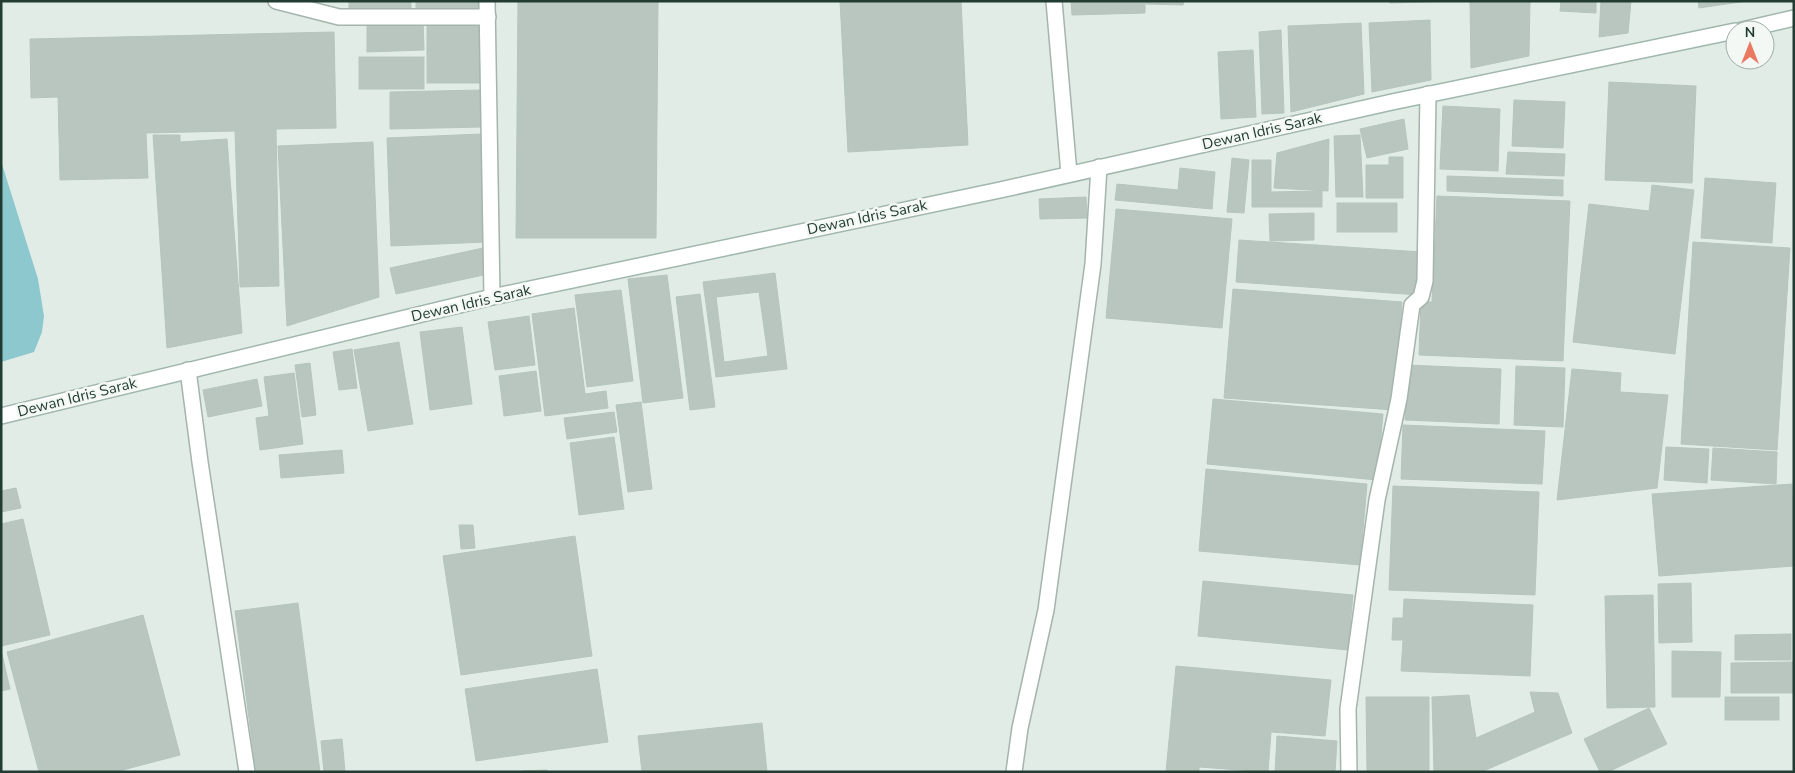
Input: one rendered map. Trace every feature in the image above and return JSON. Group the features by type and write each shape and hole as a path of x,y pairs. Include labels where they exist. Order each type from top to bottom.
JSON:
{"street":[{"path":"276,1 339,17 488,17"},
{"path":"487,1 492,297"},
{"path":"1054,1 1069,174"},
{"path":"1775,22 1794,18"},
{"name":"Dewan Idris Sarak","path":"1,416 492,297 1069,174 1428,94 1725,33"},
{"path":"1349,772 1348,709 1377,500 1399,399 1412,305 1421,297 1425,281 1428,94"},
{"path":"1014,772 1020,728 1047,600 1092,264 1099,167"},
{"path":"188,370 200,462 248,772"}],"water":[{"path":"1,161 38,279 44,316 42,332 34,352 1,362"}],"building":[{"path":"349,1 411,1 411,14 349,15"},
{"path":"416,1 480,1 480,14 416,14"},
{"path":"518,1 658,1 656,238 516,238"},
{"path":"840,1 961,1 968,145 848,152"},
{"path":"1071,1 1145,1 1145,13 1072,15"},
{"path":"1146,1 1184,1 1183,5 1146,4"},
{"path":"1390,1 1454,1 1390,3"},
{"path":"1470,1 1530,1 1529,56 1471,68"},
{"path":"1561,1 1596,1 1596,13 1560,11"},
{"path":"1601,1 1631,1 1628,33 1599,37"},
{"path":"1698,1 1747,1 1699,8"},
{"path":"423,19 424,50 367,52 367,20"},
{"path":"1430,20 1431,80 1372,92 1369,23"},
{"path":"427,22 485,22 485,83 427,83"},
{"path":"1361,23 1364,94 1291,112 1288,26"},
{"path":"1281,30 1284,113 1262,114 1259,32"},
{"path":"334,32 336,128 276,129 279,286 240,287 235,131 146,133 148,178 60,180 58,97 31,98 30,39"},
{"path":"1253,50 1256,117 1221,119 1218,52"},
{"path":"359,57 424,57 424,89 359,89"},
{"path":"1609,82 1696,86 1692,183 1605,180"},
{"path":"481,90 482,127 390,129 390,92"},
{"path":"1514,100 1565,102 1563,148 1512,146"},
{"path":"1443,106 1500,109 1498,171 1440,169"},
{"path":"1404,119 1408,149 1367,158 1360,129"},
{"path":"481,134 486,242 391,246 387,138"},
{"path":"153,135 180,135 180,142 227,139 242,333 167,348"},
{"path":"1360,135 1363,197 1336,197 1334,136"},
{"path":"1329,139 1328,191 1274,188 1277,153"},
{"path":"373,142 379,297 287,326 278,146"},
{"path":"1508,152 1565,154 1564,176 1506,174"},
{"path":"1389,157 1403,157 1403,198 1366,198 1366,165 1389,165"},
{"path":"1232,158 1249,160 1244,213 1227,212"},
{"path":"1252,160 1271,160 1271,192 1322,191 1322,207 1252,207"},
{"path":"1180,168 1215,172 1212,209 1115,200 1117,184 1178,190"},
{"path":"1447,176 1563,180 1563,196 1447,191"},
{"path":"1705,178 1776,183 1772,243 1701,238"},
{"path":"1652,185 1694,190 1675,354 1573,342 1589,204 1649,211"},
{"path":"1437,196 1570,201 1563,361 1419,355 1421,302 1432,302"},
{"path":"1086,197 1087,218 1040,219 1039,199"},
{"path":"1337,203 1397,203 1397,232 1337,232"},
{"path":"1116,209 1232,219 1222,328 1106,318"},
{"path":"1314,213 1314,240 1270,241 1269,214"},
{"path":"1239,240 1422,252 1419,295 1236,282"},
{"path":"1693,242 1790,248 1777,450 1681,444"},
{"path":"483,248 488,274 396,294 390,268"},
{"path":"775,273 787,369 716,377 703,282","holes":["759,292 768,356 724,362 716,297"]},
{"path":"667,275 683,398 643,403 628,279"},
{"path":"1233,289 1402,302 1394,410 1224,398"},
{"path":"621,290 633,381 587,387 575,295"},
{"path":"700,294 715,407 690,410 676,297"},
{"path":"574,308 585,394 606,391 608,408 545,416 532,314"},
{"path":"529,316 535,365 495,370 488,322"},
{"path":"462,327 472,404 430,410 420,332"},
{"path":"399,342 413,424 368,431 354,350"},
{"path":"352,349 357,388 339,390 333,352"},
{"path":"310,363 316,415 302,417 295,365"},
{"path":"1407,365 1501,369 1499,424 1405,420"},
{"path":"1516,366 1565,368 1563,427 1514,425"},
{"path":"1572,369 1621,373 1620,392 1668,395 1657,488 1557,500"},
{"path":"536,371 541,411 504,416 499,376"},
{"path":"294,373 303,444 260,450 256,418 269,416 264,377"},
{"path":"257,379 262,406 208,417 203,390"},
{"path":"1213,399 1383,414 1377,480 1207,464"},
{"path":"641,402 652,489 628,492 616,405"},
{"path":"614,412 617,432 567,439 564,418"},
{"path":"1403,425 1545,431 1542,484 1401,479"},
{"path":"614,437 624,509 579,515 570,443"},
{"path":"1666,447 1709,449 1707,483 1664,480"},
{"path":"1713,448 1777,452 1776,484 1711,480"},
{"path":"342,450 344,473 281,478 279,455"},
{"path":"1206,469 1367,484 1360,565 1199,551"},
{"path":"1792,484 1794,566 1659,576 1652,494"},
{"path":"1393,486 1539,492 1535,595 1389,590"},
{"path":"16,488 21,508 1,512 1,491"},
{"path":"23,519 50,635 1,646 1,524"},
{"path":"459,525 473,525 475,548 461,549"},
{"path":"575,536 592,656 461,675 443,556"},
{"path":"1203,581 1353,595 1348,650 1198,636"},
{"path":"1691,583 1692,642 1659,643 1658,584"},
{"path":"1653,595 1655,707 1607,708 1605,596"},
{"path":"1404,599 1533,605 1530,676 1401,671 1403,640 1392,640 1393,618 1403,618"},
{"path":"298,603 320,772 256,772 235,611"},
{"path":"143,615 180,755 115,772 39,772 7,652"},
{"path":"1791,634 1791,660 1735,660 1735,635"},
{"path":"1,650 10,689 1,691"},
{"path":"1672,651 1721,652 1720,697 1672,697"},
{"path":"1794,662 1794,693 1731,693 1731,663"},
{"path":"1176,666 1331,680 1325,736 1271,732 1268,772 1199,767 1199,772 1166,772"},
{"path":"597,669 608,742 476,761 465,689"},
{"path":"1530,692 1558,693 1572,733 1481,772 1434,772 1432,697 1469,695 1476,738 1535,712"},
{"path":"1366,697 1429,697 1429,772 1367,772"},
{"path":"1725,697 1779,697 1779,720 1725,720"},
{"path":"1649,708 1667,744 1608,772 1600,772 1584,739"},
{"path":"762,723 767,772 642,772 638,736"},
{"path":"1277,736 1337,741 1335,772 1275,772"},
{"path":"342,739 345,772 324,772 321,741"},
{"path":"547,770 547,772 522,772 522,771"}]}
